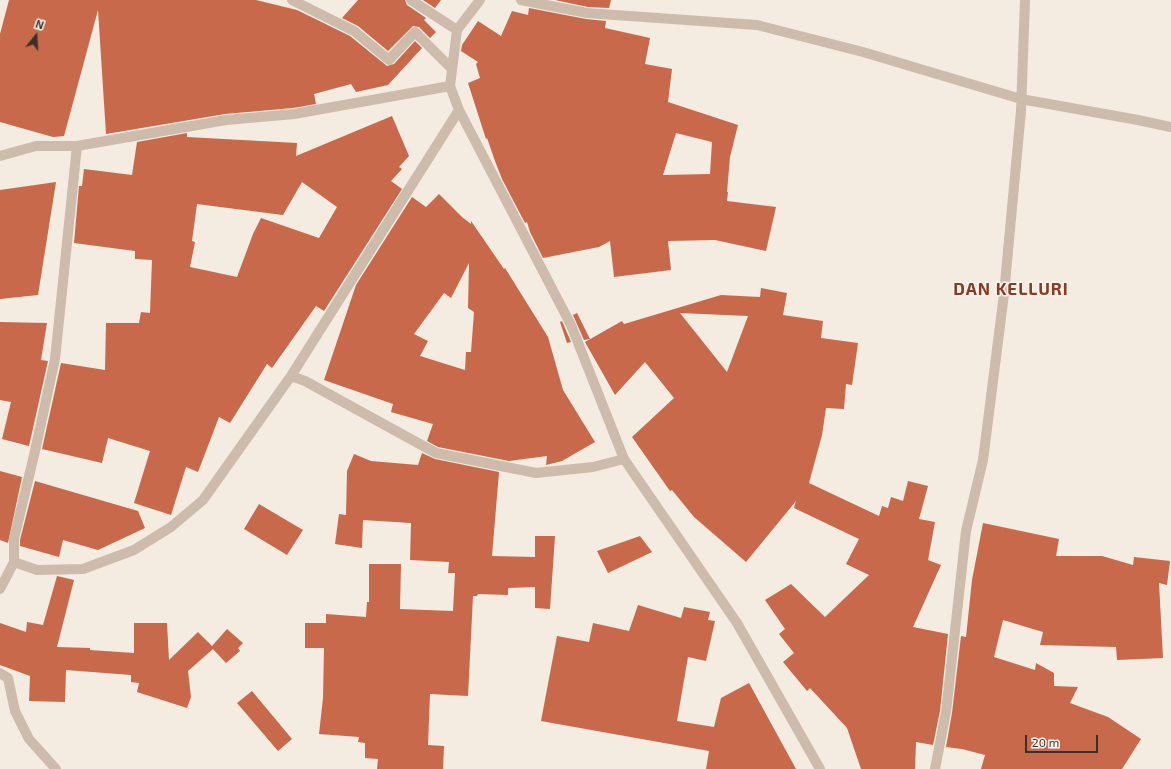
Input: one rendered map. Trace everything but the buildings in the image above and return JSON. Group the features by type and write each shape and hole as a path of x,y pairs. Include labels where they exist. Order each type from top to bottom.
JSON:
{"street":[{"path":"292,0 354,31 389,60 415,32 452,69"},
{"path":"411,0 457,30"},
{"path":"480,0 457,30 450,86 459,110 571,325 624,459 737,622 820,769"},
{"path":"521,0 587,13 757,25 863,52 1021,99 1171,127"},
{"path":"935,769 946,712 966,531 983,460 1004,294 1021,99 1025,0"},
{"path":"0,156 36,146 77,146 226,120 294,114 450,86"},
{"path":"14,562 37,570 83,569 134,550 171,527 203,500 291,376 459,110"},
{"path":"0,588 14,562 14,539 55,359 77,146"},
{"path":"291,376 305,382 436,453 536,473 593,467 624,459"},
{"path":"0,673 8,678 15,711 29,739 56,769"}],"district":[{"name":"DAN KELLURI","path":"1011,289"}]}
